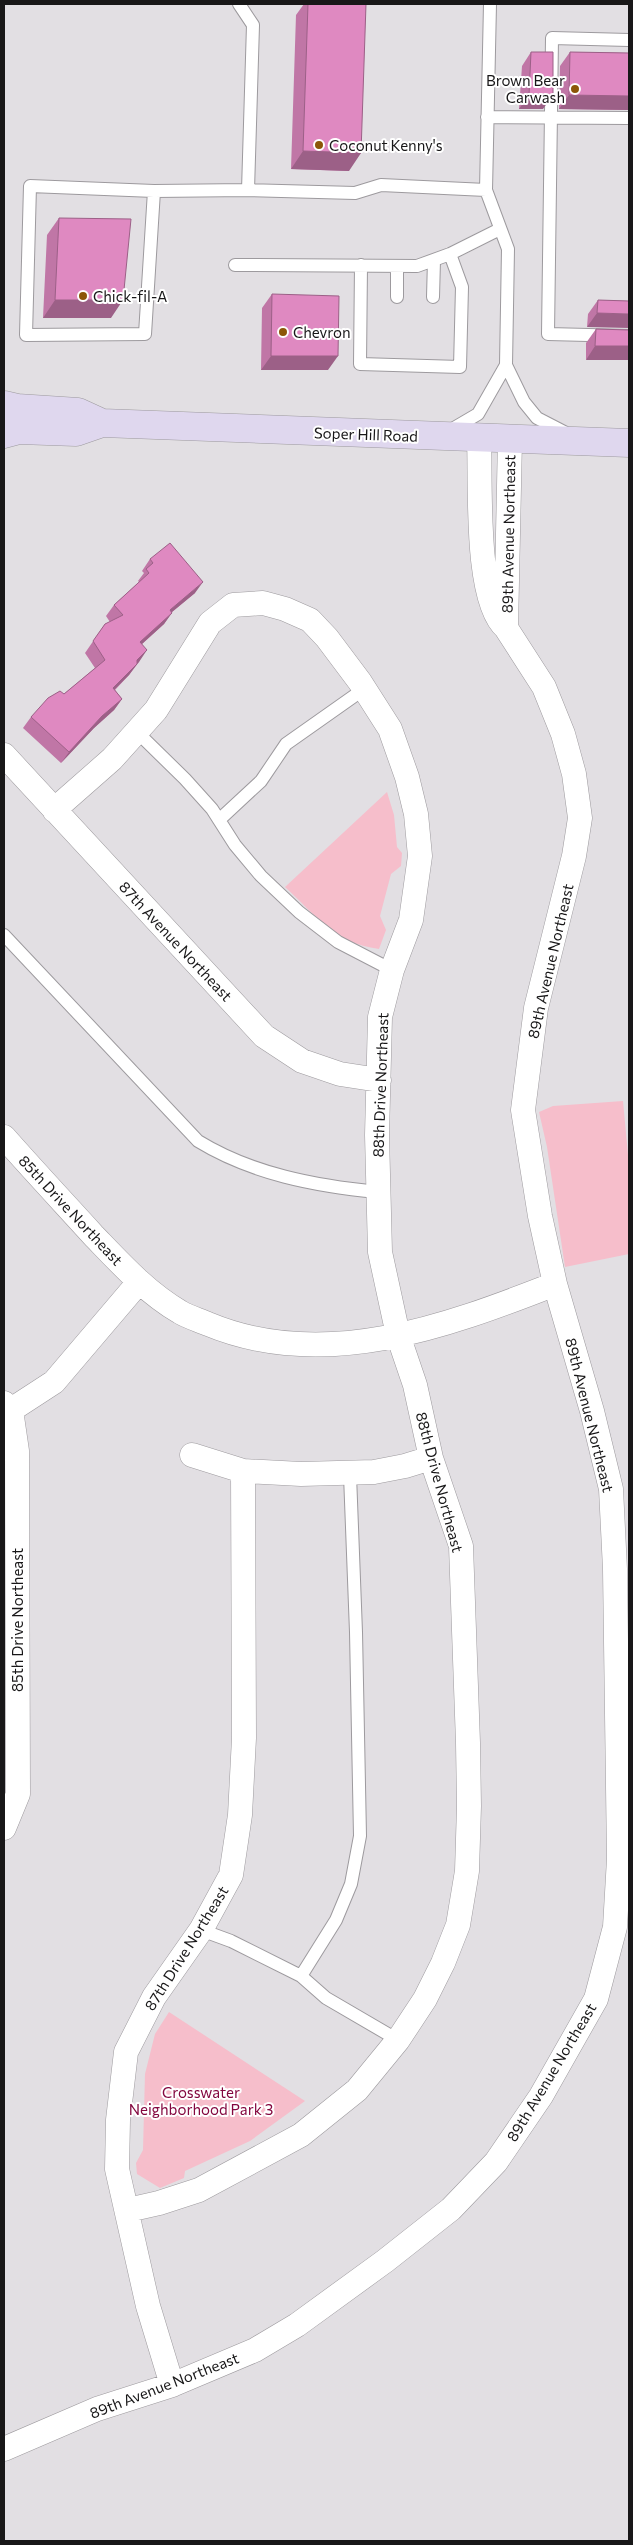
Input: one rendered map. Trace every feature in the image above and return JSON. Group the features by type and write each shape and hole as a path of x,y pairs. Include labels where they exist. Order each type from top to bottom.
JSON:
{"street":[{"path":"4,426 6,419 4,405 17,408 78,412 102,423"},
{"name":"Soper Hill Road","path":"102,423 629,444"},
{"path":"4,434 19,430 76,432 102,423"},
{"name":"89th Avenue Northeast","path":"4,2449 97,2409 172,2384 255,2350 297,2325 451,2209 496,2162 541,2096 596,1999 615,1927 619,1859 615,1569 611,1489 592,1411 555,1284 540,1216 523,1110 536,1008 574,856 580,818 574,774 563,734 544,687 506,628 498,621 486,590 479,438"},
{"name":"89th Avenue Northeast","path":"506,628 510,440"},
{"name":"88th Drive Northeast","path":"54,810 112,759 156,710 210,623 233,605 263,603 285,609 310,620 327,638 390,729 407,777 416,814 420,856 411,920 392,970 380,1017 378,1192 380,1252 398,1335 415,1385 431,1458 461,1546 469,1770 466,1871 458,1925 443,1963 425,1999 398,2040 357,2090 301,2135 199,2190 159,2203 128,2210"},
{"name":"87th Avenue Northeast","path":"4,755 264,1036 302,1061 340,1074 379,1080"},
{"name":"85th Drive Northeast","path":"4,1137 38,1176 139,1282 181,1313 236,1336 295,1345 352,1343 398,1335 472,1317 555,1284"},
{"name":"85th Drive Northeast","path":"4,1828 18,1794 17,1451 7,1406 54,1382 139,1282"},
{"path":"192,1455 243,1472 350,1475 405,1466 431,1458"},
{"name":"87th Drive Northeast","path":"172,2384 148,2306 128,2210 117,2169 118,2120 126,2052 154,1997 201,1930 231,1875 240,1815 244,1738 243,1472"}],"lane":[{"path":"239,4 253,24 248,190"},
{"path":"490,4 486,190 508,249 506,365 524,402 537,418 585,442"},
{"path":"629,40 552,38 548,334 629,336"},
{"path":"487,117 629,118"},
{"path":"154,191 145,334 26,335 30,186 154,191 248,190 355,193 382,185 486,190"},
{"path":"235,265 417,266 450,254 500,229"},
{"path":"361,265 360,364 460,367 462,287 450,254"},
{"path":"433,297 434,260"},
{"path":"397,266 397,297"},
{"path":"396,351 396,364"},
{"path":"431,366 432,353"},
{"path":"438,437 478,414 506,365"},
{"path":"219,820 261,781 286,744 364,689"},
{"path":"136,732 185,779 219,820 235,845 256,870 300,912 338,942 392,970"},
{"path":"4,935 198,1141 226,1158 292,1179 338,1188 378,1192"},
{"path":"302,1976 336,1920 351,1884 360,1836 355,1597 350,1475"},
{"path":"201,1930 230,1941 302,1976 326,1998 398,2040"}],"green space":[{"path":"387,792 394,815 397,847 402,853 401,866 391,874 380,916 386,930 379,949 349,941 337,934 285,887"},
{"path":"623,1101 629,1166 629,1254 565,1267 547,1147 539,1112 553,1106"},
{"name":"Crosswater Neighborhood Park 3","path":"169,2012 305,2101 250,2141 185,2171 184,2178 160,2188 137,2174 136,2163 143,2150 145,2074 155,2034"}],"building":[{"path":"308,4 366,4 361,153 303,151"},
{"path":"531,52 553,52 553,95 529,95"},
{"path":"570,52 629,53 629,96 569,95"},
{"path":"59,218 131,219 123,300 55,300"},
{"path":"272,294 339,296 338,356 271,356"},
{"path":"598,300 629,301 629,314 597,313"},
{"path":"596,329 629,330 629,346 595,346"},
{"path":"170,543 203,582 170,610 172,613 140,642 147,650 137,660 137,664 113,688 122,699 102,716 69,752 31,717 48,698 60,691 64,694 105,660 93,641 105,624 123,615 114,605 149,573 146,569 153,563 150,559"}],"place":[{"name":"Brown Bear Carwash","path":"575,89"},
{"name":"Coconut Kenny's","path":"319,145"},
{"name":"Chick-fil-A","path":"83,296"},
{"name":"Chevron","path":"283,332"}]}
